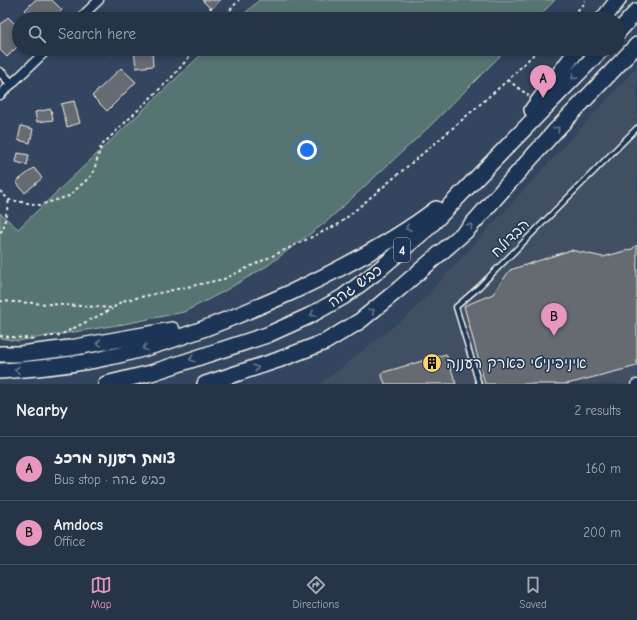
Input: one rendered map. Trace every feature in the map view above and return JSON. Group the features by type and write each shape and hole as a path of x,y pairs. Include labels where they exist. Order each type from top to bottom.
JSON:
{"highway":[{"path":"609,12 618,0"},
{"path":"625,24 637,11"},
{"name":"כביש גהה","path":"205,384 278,360 318,344 360,321 467,230 556,130 637,45"},
{"path":"509,144 537,102 573,56"},
{"name":"כביש גהה","path":"106,384 151,373 267,335 309,316 343,297 375,273 428,228 595,56"},
{"path":"0,371 53,367 112,357 175,339 234,318 329,275 365,254 417,223 484,171"},
{"path":"0,354 20,354 70,348 166,332 234,318"}],"street":[{"path":"86,12 99,0"},
{"path":"0,95 41,56"},
{"path":"0,72 12,84"}],"lane":[{"name":"הבדולח","path":"479,384 456,307 479,287 637,128"}],"path":[{"path":"228,12 239,0"},
{"path":"576,12 584,4 585,0"},
{"path":"0,191 9,200 40,205 68,196 93,174 101,146 173,76 190,56"},
{"path":"45,338 60,335 113,308 122,301 224,279 339,224 508,80 532,56"},
{"path":"508,80 537,102"},
{"path":"0,232 2,230 9,200"},
{"path":"0,301 113,308"},
{"path":"0,336 37,339"}],"shaded area":[{"path":"637,67 637,384 320,384 411,313"}],"green space":[{"path":"259,0 555,0 543,12 246,12"},
{"path":"200,56 500,56 430,126 326,222 267,266 221,293 184,312 124,324 18,341 0,338 0,213 18,229"}],"building":[{"path":"35,0 52,0 62,10 60,12 27,12 25,10"},
{"path":"202,0 221,0 211,9"},
{"path":"8,17 12,21 12,52 7,57 0,50 0,25"},
{"path":"135,56 152,56 153,66 136,68"},
{"path":"121,68 136,82 107,111 92,96"},
{"path":"74,101 80,123 67,127 61,104"},
{"path":"51,109 53,120 37,122 35,112"},
{"path":"21,126 33,129 30,143 18,140"},
{"path":"18,153 29,155 27,165 16,162"},
{"path":"34,168 42,178 25,193 16,182"},
{"path":"637,245 637,366 567,384 485,384 464,306 493,294 510,270 571,250 603,257 632,249"},
{"name":"איניפיניטי פארק רעננה","path":"446,354 456,384 385,384 381,373"}],"place":[{"name":"צומת רעננה מרכז","path":"543,98"},
{"name":"Amdocs","path":"554,336"},
{"name":"איניפיניטי פארק רעננה","path":"432,363"}]}
